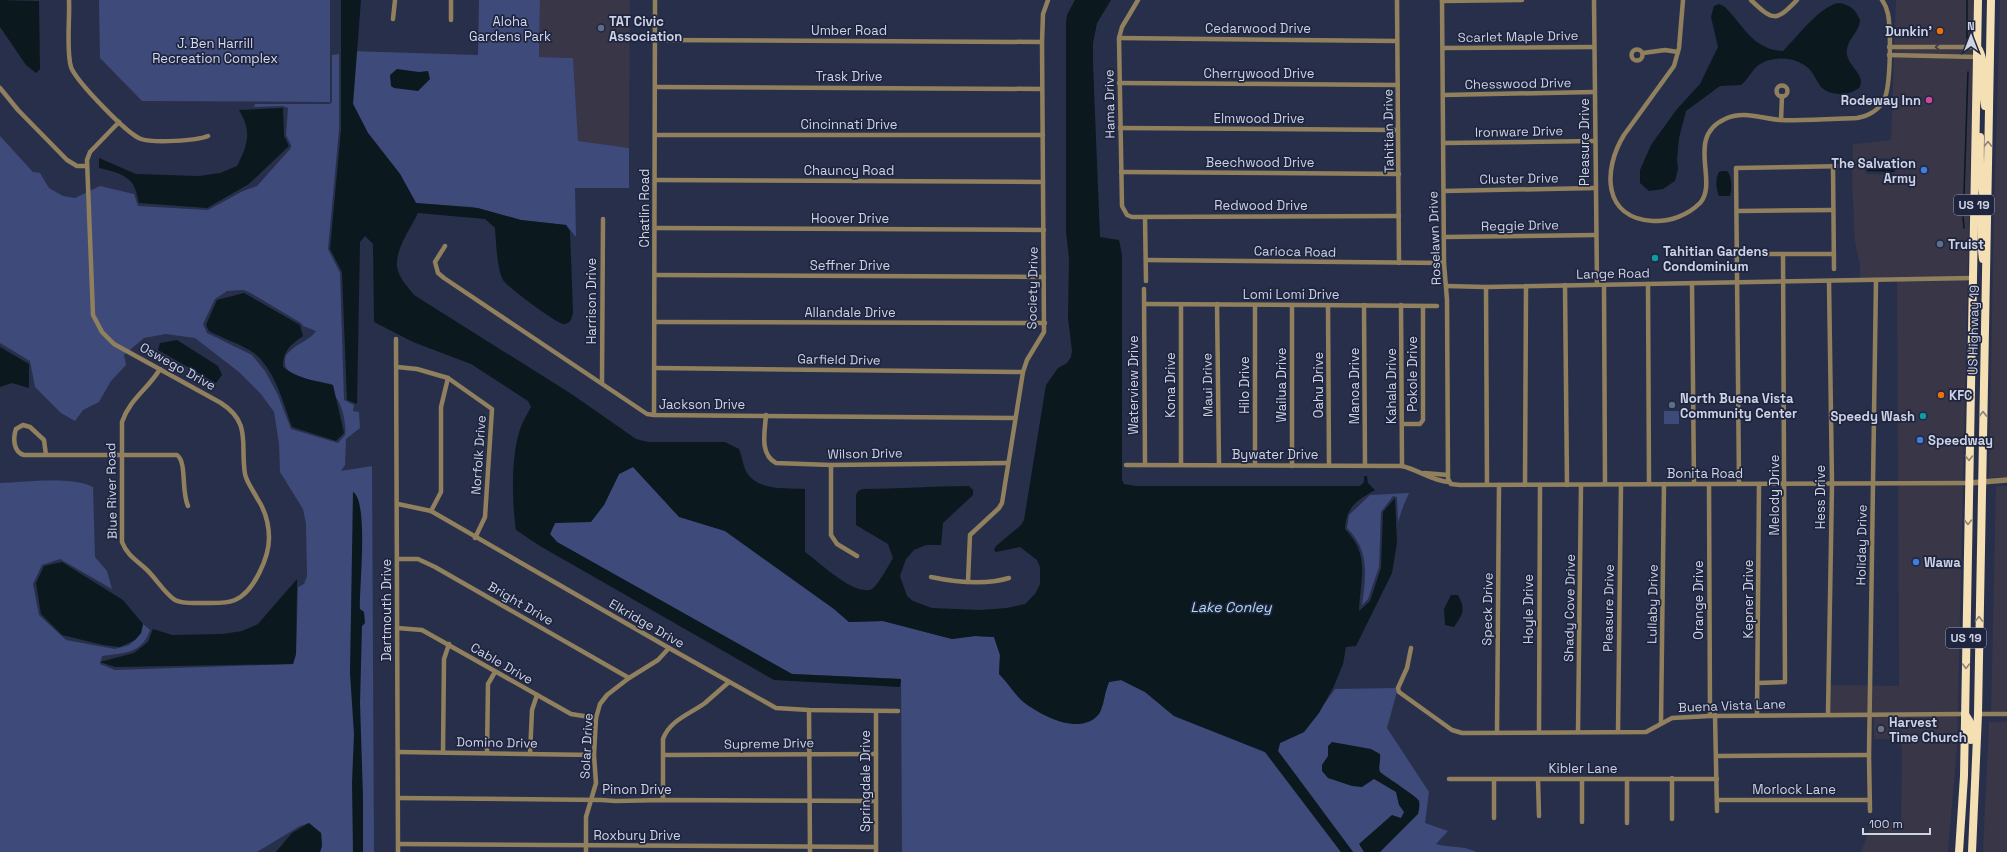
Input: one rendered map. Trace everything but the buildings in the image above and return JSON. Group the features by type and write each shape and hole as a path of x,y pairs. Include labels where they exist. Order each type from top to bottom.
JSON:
{"highway":[{"name":"US Highway 19","path":"1959,852 1965,714 1978,0"},
{"name":"US Highway 19","path":"1972,852 1975,814 1974,779 1978,714 1990,0"},
{"path":"1977,48 1980,51 1982,62 1982,92 1988,124"},
{"path":"1975,126 1980,134 1981,193 1987,202"},
{"path":"1974,207 1980,216 1981,247 1986,273"},
{"path":"1965,714 1971,727 1971,752 1974,779"},
{"path":"1955,852 1960,840"}],"street":[{"path":"69,0 69,56 71,68 78,81 119,122 134,136 146,140 199,140 208,136"},
{"path":"393,19 395,0"},
{"path":"451,0 451,20"},
{"name":"Chatlin Road","path":"654,415 656,86 655,0"},
{"name":"Society Drive","path":"968,581 970,535 1000,508 1002,503 1023,372 1027,360 1042,338 1045,323 1042,42 1043,14 1048,0"},
{"name":"Hama Drive","path":"1124,212 1122,206 1121,172 1119,38 1122,27 1138,0"},
{"name":"Tahitian Drive","path":"1397,0 1399,263"},
{"path":"1442,1 1522,0"},
{"name":"Pleasure Drive","path":"1594,0 1594,141 1597,285"},
{"path":"1751,0 1767,14 1774,16 1784,14 1795,1"},
{"path":"1681,1 1678,52 1671,71 1624,134 1613,159 1610,180 1612,192 1618,204 1632,216 1650,221 1670,219 1684,214 1701,202 1706,185 1705,144 1712,128 1723,120 1742,114 1781,120 1857,118 1872,113 1885,99 1888,88 1888,13 1882,0"},
{"name":"Roselawn Drive","path":"1442,1 1444,263 1446,286 1448,475"},
{"name":"Cedarwood Drive","path":"1119,38 1397,40"},
{"name":"Umber Road","path":"655,40 1042,42"},
{"name":"Scarlet Maple Drive","path":"1443,48 1594,46"},
{"path":"1889,47 1977,48"},
{"path":"1900,47 1900,56"},
{"path":"1642,53 1665,50 1678,52"},
{"path":"1889,55 1977,57"},
{"name":"Cherrywood Drive","path":"1119,83 1398,85"},
{"name":"Trask Drive","path":"656,86 1042,88"},
{"path":"0,88 18,110 68,160 77,166 86,166"},
{"name":"Chesswood Drive","path":"1443,95 1594,92"},
{"path":"1781,120 1782,96"},
{"name":"Oswego Drive","path":"119,122 90,152 86,166 92,307 95,319 107,338 229,408 238,419 243,434 246,478 262,506 269,529 268,547 264,563 244,593 235,600 229,602 205,603"},
{"name":"Elmwood Drive","path":"1120,128 1398,130"},
{"name":"Cincinnati Drive","path":"655,135 1043,135"},
{"name":"Ironware Drive","path":"1443,143 1594,141"},
{"path":"1832,166 1834,269"},
{"path":"1739,484 1739,282 1736,168 1849,166"},
{"name":"Beechwood Drive","path":"1121,172 1399,174"},
{"name":"Chauncy Road","path":"655,180 1043,182"},
{"name":"Cluster Drive","path":"1444,190 1595,188"},
{"path":"1738,211 1833,210"},
{"name":"Redwood Drive","path":"1124,212 1132,217 1399,216"},
{"path":"1146,217 1146,281"},
{"name":"Harrison Drive","path":"602,383 603,219"},
{"name":"Hoover Drive","path":"655,228 1044,230"},
{"name":"Reggie Drive","path":"1444,237 1596,235"},
{"name":"Jackson Drive","path":"445,246 435,262 438,273 602,383 642,412 654,415 1015,418"},
{"path":"1738,254 1834,254"},
{"name":"Melody Drive","path":"1758,683 1785,682 1783,254"},
{"name":"Carioca Road","path":"1146,260 1444,263"},
{"name":"Seffner Drive","path":"655,274 1044,277"},
{"name":"Lange Road","path":"1446,286 1486,287 1973,278"},
{"name":"Holiday Drive","path":"1870,811 1869,755 1876,280"},
{"name":"Hess Drive","path":"1828,714 1832,484 1829,281"},
{"path":"1692,283 1694,484"},
{"path":"1648,284 1649,484"},
{"path":"1565,285 1567,485"},
{"path":"1604,285 1605,484"},
{"path":"1524,485 1526,286"},
{"path":"1486,287 1486,485"},
{"name":"Waterview Drive","path":"1144,289 1145,465"},
{"name":"Lomi Lomi Drive","path":"1144,304 1437,306"},
{"name":"Kona Drive","path":"1181,304 1181,465"},
{"name":"Maui Drive","path":"1217,304 1219,465"},
{"name":"Hilo Drive","path":"1255,305 1255,466"},
{"name":"Wailua Drive","path":"1292,305 1292,466"},
{"name":"Oahu Drive","path":"1328,305 1329,465"},
{"name":"Manoa Drive","path":"1364,305 1366,466"},
{"name":"Kahala Drive","path":"1401,306 1402,466"},
{"name":"Pokole Drive","path":"1402,424 1420,424 1423,420 1423,306"},
{"name":"Allandale Drive","path":"655,322 1045,323"},
{"path":"396,339 397,368"},
{"name":"Blue River Road","path":"160,368 153,381 134,399 125,414 121,429 121,535 125,550 175,599 188,603 205,603"},
{"name":"Norfolk Drive","path":"397,368 417,370 448,378 492,409 485,517 475,538"},
{"name":"Dartmouth Drive","path":"397,368 397,628 399,752 398,852"},
{"name":"Garfield Drive","path":"655,368 1023,372"},
{"path":"430,512 441,492 441,407 448,378"},
{"name":"Wilson Drive","path":"766,415 765,451 771,460 776,463 831,465 1008,463"},
{"path":"46,455 44,440 30,427 23,425 16,429 15,447 17,451 24,455 46,455 121,454 177,455 182,461 184,497 188,506"},
{"path":"831,465 831,535 837,544 857,556"},
{"name":"Bywater Drive","path":"1126,465 1402,466 1422,473 1435,480 1449,482"},
{"name":"Bywater Drive","path":"1422,473 1448,475"},
{"path":"1448,475 1449,482"},
{"path":"1969,483 2007,480"},
{"name":"Bonita Road","path":"1449,482 1460,485 1969,483"},
{"name":"Pleasure Drive","path":"1618,732 1621,484"},
{"name":"Lullaby Drive","path":"1662,723 1664,484"},
{"name":"Orange Drive","path":"1709,484 1710,716"},
{"name":"Kepner Drive","path":"1757,714 1759,484"},
{"name":"Speck Drive","path":"1496,733 1499,485"},
{"name":"Hoyle Drive","path":"1539,732 1540,485"},
{"name":"Shady Cove Drive","path":"1578,732 1581,485"},
{"name":"Elkridge Drive","path":"398,504 430,512 776,708 898,711"},
{"name":"Bright Drive","path":"397,559 418,559 435,567 629,678"},
{"path":"931,577 945,580 968,581 998,581 1009,578"},
{"name":"Cable Drive","path":"397,628 422,630 571,714 596,718"},
{"path":"443,752 444,659 449,644"},
{"name":"Solar Drive","path":"586,852 586,817 596,783 594,755 596,718 600,704 607,695 629,678 658,660 668,648"},
{"name":"Buena Vista Lane","path":"1411,648 1407,668 1399,686 1399,692 1452,730 1462,734 1646,732 1662,723 1679,717 1715,715 1965,714"},
{"path":"487,753 488,684 495,672"},
{"path":"663,800 663,739 673,723 704,703 729,682"},
{"path":"530,754 532,710 537,695"},
{"path":"810,710 810,849"},
{"name":"Springdale Drive","path":"876,711 876,850"},
{"path":"1978,714 2007,714"},
{"path":"1715,715 1717,811"},
{"name":"Domino Drive","path":"399,752 594,755"},
{"name":"Supreme Drive","path":"663,755 810,753 876,754"},
{"path":"1717,756 1869,755"},
{"path":"1672,778 1672,819"},
{"path":"1494,779 1494,818"},
{"path":"1538,779 1539,816"},
{"path":"1582,779 1582,822"},
{"path":"1626,779 1627,824"},
{"name":"Kibler Lane","path":"1449,780 1717,779"},
{"name":"Pinon Drive","path":"398,798 590,800 616,802 663,800 876,801"},
{"name":"Morlock Lane","path":"1717,800 1870,800"},
{"name":"Roxbury Drive","path":"398,844 586,845 876,850"}],"shaded area":[{"path":"540,0 630,0 629,148 578,142 573,58 539,57"},
{"path":"1896,0 1974,0 1957,748 1948,852 1861,852 1871,825 1901,820 1902,750 1900,739 1874,739 1874,718 1829,718 1829,685 1899,686 1897,277 1860,279 1860,265 1855,243 1852,179 1853,144 1891,140","holes":["1872,158 1894,159 1897,165 1896,172 1893,175 1866,174 1863,165 1866,161"]},
{"path":"2000,0 2007,0 2007,477 1989,478 1994,210"},
{"path":"1996,486 2007,486 2007,712 1991,712"},
{"path":"1989,722 2007,722 2007,852 1983,852"}],"green space":[{"name":"J. Ben Harrill Recreation Complex","path":"99,0 330,0 330,102 142,101 100,58"},
{"name":"Aloha Gardens Park","path":"479,0 540,0 539,57 573,58 578,141 629,148 629,188 575,188 576,237 566,225 521,220 472,207 416,203 400,174 368,133 353,104 351,51 478,55"},
{"path":"339,54 339,130 328,249 340,273 344,400 354,405 353,411 359,412 360,428 346,439 345,465 341,471 372,466 374,852 320,852 322,846 321,833 309,823 300,826 257,852 0,852 0,483 61,481 84,484 93,487 95,557 107,571 112,589 60,559 42,565 33,584 39,615 66,640 115,649 129,645 135,640 141,633 143,624 150,630 147,638 137,648 125,653 102,656 100,664 115,670 293,664 296,654 298,587 304,584 307,576 306,524 303,509 280,472 279,444 274,412 261,394 239,372 195,338 166,334 144,338 124,355 126,365 111,381 99,402 83,410 75,421 61,413 35,387 30,361 0,343 0,136 33,172 40,173 49,188 63,196 75,198 100,186 134,194 138,206 208,210 243,191 257,186 291,148 286,135 288,108 283,106 254,107 255,104 330,104 332,102 332,55","holes":["243,290 249,292 301,323 303,326 316,331 288,353 285,363 287,369 297,376 333,385 334,396 342,408 345,426 345,435 338,443 291,429 278,395 265,371 252,355 207,333 203,324 215,299 227,291"]},
{"path":"1664,411 1679,411 1679,424 1664,424"},
{"path":"633,467 679,516 725,531 834,609 849,622 883,621 952,639 975,636 994,637 1000,655 999,674 1103,705 1109,682 1121,680 1145,692 1174,716 1265,752 1341,852 902,852 901,679 792,674 557,542 550,534 555,523 571,521 604,505 619,474"},
{"path":"1409,493 1398,522 1397,497 1393,496 1381,512 1379,567 1368,599 1362,605 1365,584 1365,564 1360,546 1347,528 1349,515 1370,495"},
{"path":"1398,688 1387,728 1429,792 1425,823 1448,831 1436,844 1466,848 1476,852 1353,852 1278,751 1280,743 1304,732 1335,689"}],"water":[{"path":"0,0 39,1 40,69 36,73 26,65 0,27"},
{"name":"Lake Conley","path":"341,0 361,0 353,104 368,133 400,174 416,203 478,208 521,220 566,225 570,231 573,312 572,318 566,324 551,318 506,284 501,275 498,262 495,228 485,219 418,213 403,241 397,264 401,277 414,295 573,395 636,439 648,442 725,442 739,449 747,473 758,483 773,487 805,489 805,552 837,577 856,588 865,590 872,589 893,558 888,544 856,525 856,495 858,491 863,489 969,486 973,490 973,495 943,523 941,545 926,545 914,550 906,559 900,576 907,596 913,601 932,608 980,610 1007,608 1025,604 1035,594 1040,584 1040,567 1037,560 1020,547 996,552 994,550 996,546 1021,525 1024,520 1046,385 1058,368 1067,363 1071,357 1072,351 1068,318 1069,259 1066,231 1067,15 1075,0 1111,0 1097,23 1093,43 1093,64 1100,237 1119,240 1122,255 1122,480 1124,484 1136,486 1360,486 1364,482 1364,476 1367,476 1368,483 1375,490 1358,501 1350,509 1345,529 1353,539 1361,558 1362,578 1359,611 1370,601 1381,568 1383,512 1395,498 1397,543 1392,573 1356,646 1346,647 1343,664 1334,686 1319,713 1304,732 1280,743 1278,751 1353,852 1341,852 1265,752 1174,716 1145,692 1121,680 1109,682 1100,712 1091,720 1083,724 1073,724 1052,719 1022,701 999,674 1000,655 994,637 975,636 952,639 883,621 849,622 834,609 725,531 679,517 633,467 619,474 604,505 591,522 555,523 550,534 557,542 792,674 901,679 900,687 774,680 540,546 516,530 515,519 513,468 516,444 520,430 531,407 528,401 471,364 413,342 374,322 373,244 365,236 360,242 357,404 347,400 342,272 330,249 341,130"},
{"path":"1838,3 1852,8 1857,13 1860,20 1847,50 1848,59 1861,79 1859,88 1845,94 1829,92 1821,87 1811,71 1801,63 1788,59 1775,59 1762,63 1741,85 1720,86 1686,111 1679,138 1677,160 1678,169 1675,181 1663,189 1649,191 1640,183 1640,170 1651,145 1677,109 1700,84 1718,47 1711,17 1714,6 1719,4 1725,7 1756,41 1773,50 1783,51 1816,16 1823,10"},
{"path":"397,69 419,72 428,71 430,79 418,91 394,88 391,86 390,75"},
{"path":"283,108 284,136 289,146 249,184 207,208 139,203 134,186 128,179 116,173 99,168 99,158 136,174 199,176 220,173 237,166 246,145 246,125 239,110"},
{"path":"1872,160 1894,162 1895,170 1893,172 1867,171 1867,164"},
{"path":"1727,171 1731,179 1730,196 1719,196 1718,193 1716,184 1717,178 1719,172"},
{"path":"244,293 300,325 303,336 294,342 288,349 284,357 283,367 294,374 333,385 344,433 336,441 292,427 278,387 268,368 254,353 209,331 206,325 217,300"},
{"path":"177,340 218,366 222,375 216,383 158,350 160,343"},
{"path":"0,347 29,364 29,388 12,383 0,387"},
{"path":"353,492 358,499 361,511 362,546 360,609 364,612 365,623 362,626 360,703 363,852 353,852 352,783 354,734 350,673"},
{"path":"62,562 123,600 143,624 141,633 135,640 120,647 103,645 62,635 41,614 36,583 44,566"},
{"path":"297,579 296,654 293,664 115,667 100,662 134,653 148,642 153,629 172,635 222,634 242,631 258,624"},
{"path":"1451,595 1458,595 1463,608 1460,619 1454,627 1445,625 1444,609"},
{"path":"1332,742 1371,749 1380,754 1380,772 1413,795 1419,801 1418,814 1380,852 1364,852 1359,844 1392,815 1401,818 1404,812 1399,805 1396,792 1374,779 1362,787 1352,786 1328,778 1322,771 1322,765 1328,756 1328,746"},
{"path":"309,823 321,833 322,846 320,852 276,852 292,833"}],"waterway":[{"path":"1967,0 1967,38"},
{"path":"1964,194 1968,72"},
{"path":"1963,217 1964,228"}],"place":[{"name":"TAT Civic Association","path":"601,28"},
{"name":"Dunkin'","path":"1940,31"},
{"name":"Rodeway Inn","path":"1929,100"},
{"name":"The Salvation Army","path":"1924,170"},
{"name":"Truist","path":"1940,244"},
{"name":"Tahitian Gardens Condominium","path":"1655,258"},
{"name":"KFC","path":"1941,395"},
{"name":"North Buena Vista Community Center","path":"1672,405"},
{"name":"Speedy Wash","path":"1923,416"},
{"name":"Speedway","path":"1920,440"},
{"name":"Wawa","path":"1916,562"},
{"name":"Harvest Time Church","path":"1881,729"}]}
